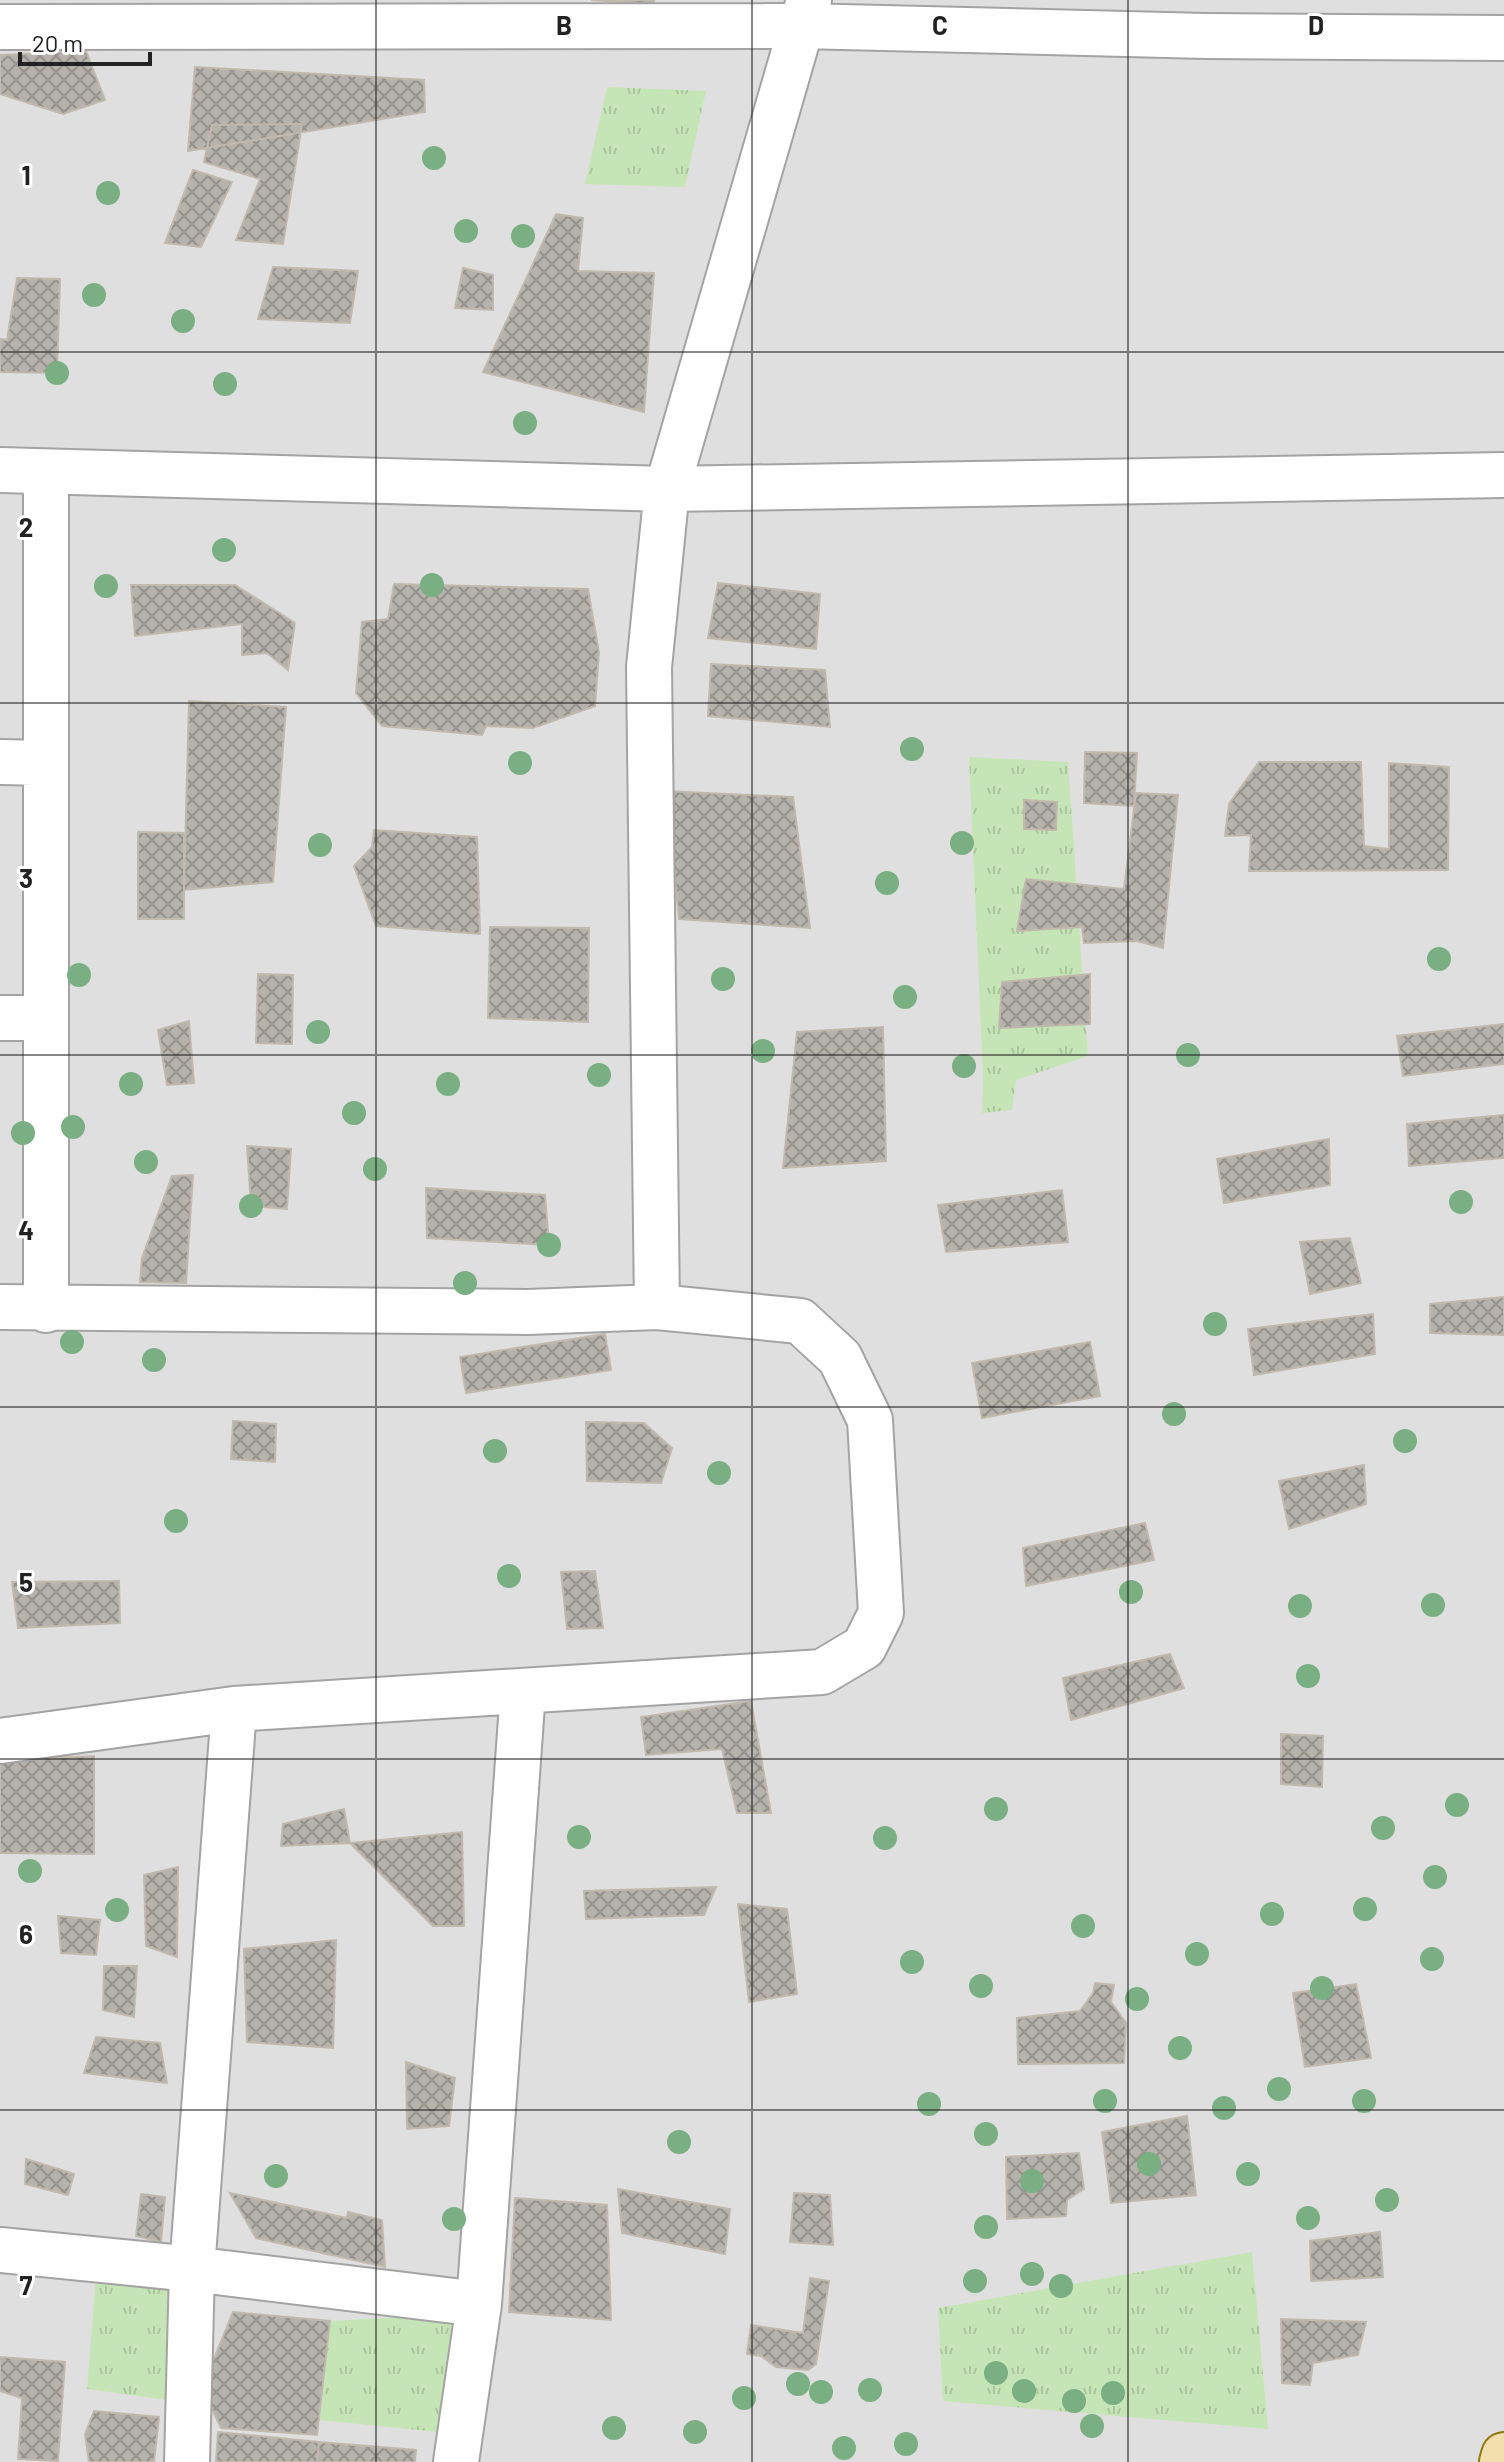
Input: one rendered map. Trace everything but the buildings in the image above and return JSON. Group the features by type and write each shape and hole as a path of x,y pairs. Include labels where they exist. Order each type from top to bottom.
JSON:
{"main road":[{"path":"1502,2462 1504,2455"}],"street":[{"path":"657,1307 649,667 667,489 805,13"},
{"path":"0,27 805,13 1504,38"},
{"path":"0,470 667,489 1504,475"},
{"path":"46,472 46,1310"},
{"path":"0,762 46,763"},
{"path":"0,1018 46,1018"},
{"path":"0,1307 46,1310 528,1312 657,1307 800,1321 840,1358 870,1420 881,1613 864,1647 822,1672 234,1709 0,1741"},
{"path":"456,2462 479,2304 523,1691"},
{"path":"187,2462 192,2269 234,1709"},
{"path":"0,2250 192,2269 479,2304"}],"shaded area":[{"path":"0,0 1504,0 1504,2462 0,2462"}],"green space":[{"path":"607,87 706,91 685,187 585,184"},
{"path":"969,757 1068,762 1088,1056 1016,1080 1012,1110 982,1113 983,1077"},
{"path":"1252,2252 1268,2429 943,2401 938,2308"},
{"path":"97,2265 173,2281 167,2400 87,2389"},
{"path":"472,2313 459,2434 319,2420 330,2321"}]}
